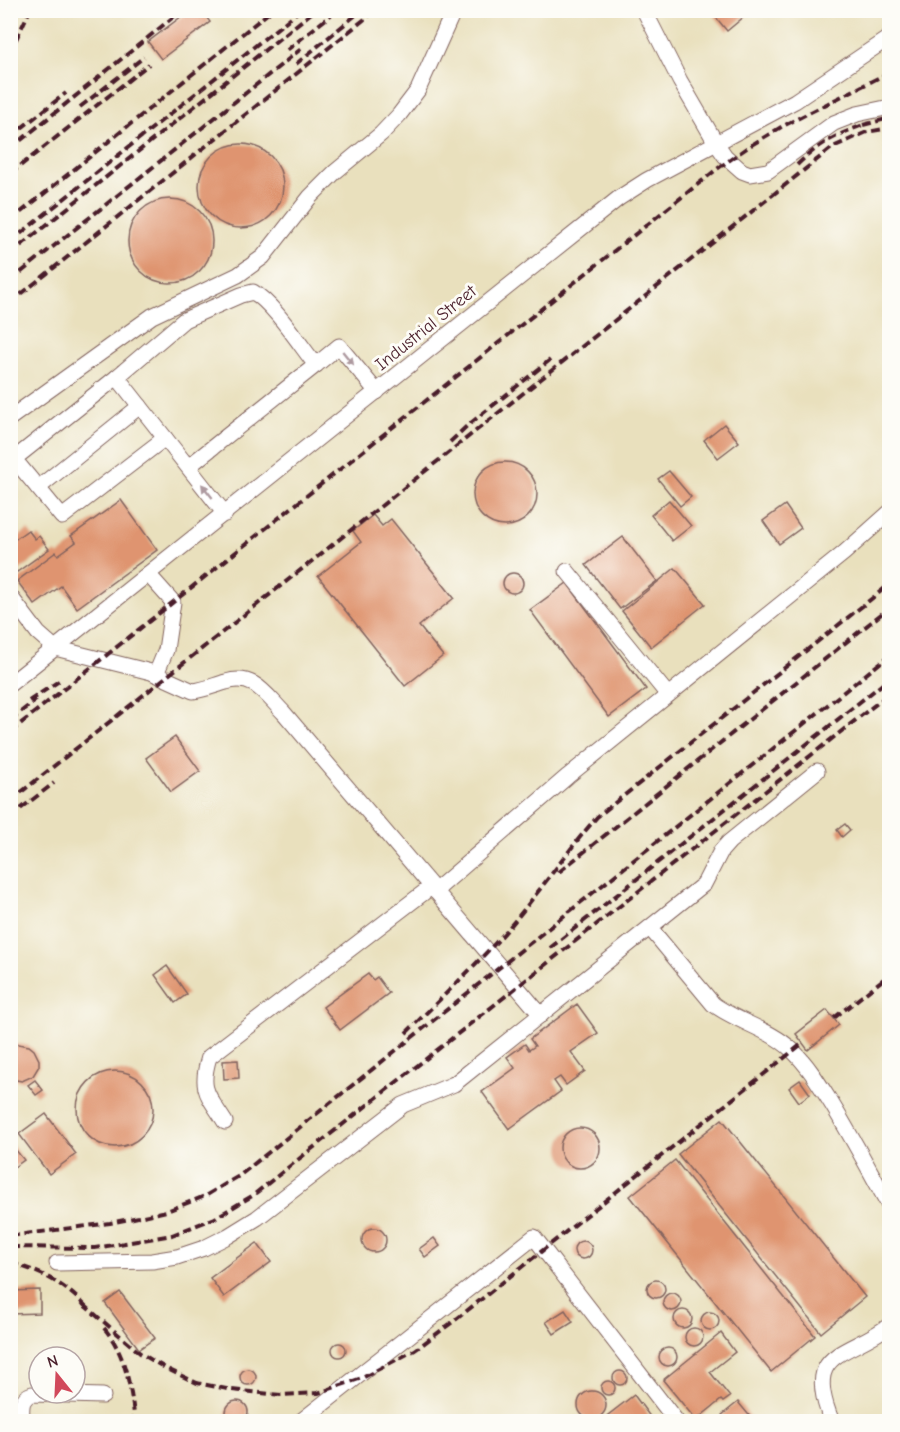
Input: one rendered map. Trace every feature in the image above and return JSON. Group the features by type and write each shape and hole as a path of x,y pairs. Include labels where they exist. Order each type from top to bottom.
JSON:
{"street":[{"path":"10,417 152,316 238,275 262,258 310,197 399,115 418,90 454,10"},
{"path":"644,10 680,81 716,143 725,156 742,171 760,174 778,165 834,123 857,114 890,107"},
{"name":"Industrial Street","path":"10,684 619,198 647,180 795,101 890,37"},
{"path":"165,438 62,517 14,459 117,378 184,320 241,295 253,292 260,295 316,365"},
{"path":"188,467 339,346 377,393"},
{"path":"117,378 225,514"},
{"path":"38,488 140,406"},
{"path":"225,1122 205,1091 204,1074 209,1057 433,889 568,776 844,553 890,512"},
{"path":"567,571 668,695"},
{"path":"148,574 173,602 166,650 156,674"},
{"path":"10,596 38,633 55,648 156,674 193,691 235,679 252,682 284,713 541,1015"},
{"path":"57,1263 152,1261 186,1254 228,1236 257,1218 404,1105 453,1084 650,928 704,884 721,851 729,842 817,771"},
{"path":"650,928 713,1004 724,1012 780,1040 793,1051 816,1078 854,1140 890,1207"},
{"path":"300,1422 534,1237 677,1422"},
{"path":"832,1422 822,1392 821,1381 829,1361 890,1325"},
{"path":"21,1422 22,1400 32,1394 103,1396"}],"building":[{"path":"190,10 201,10 210,22 161,59 148,42"},
{"path":"710,10 752,10 727,31"},
{"path":"233,144 249,144 265,151 276,162 283,178 280,202 271,216 249,228 233,228 217,221 206,210 199,194 199,178 206,162 217,151"},
{"path":"162,199 178,199 194,206 205,217 212,233 209,257 200,271 178,283 162,283 146,276 135,265 128,249 128,233 135,217 146,206"},
{"path":"724,424 739,442 718,458 704,440"},
{"path":"499,462 511,462 528,471 535,482 537,494 535,506 528,517 511,526 499,526 487,521 478,512 473,500 473,488 478,476 487,467"},
{"path":"669,471 691,497 680,506 658,479"},
{"path":"121,500 157,550 77,608 61,586 35,605 17,581 56,552 58,555 76,542 71,536"},
{"path":"669,500 691,526 672,541 651,515"},
{"path":"785,505 801,528 779,544 763,521"},
{"path":"373,515 382,526 391,519 454,598 419,626 443,656 405,686 318,576 361,542 353,531"},
{"path":"28,530 35,539 39,536 49,549 17,572 10,564 10,543"},
{"path":"623,537 657,581 620,609 586,565"},
{"path":"675,568 705,604 651,647 622,611"},
{"path":"513,573 520,576 523,583 520,590 513,593 506,590 503,583 506,576"},
{"path":"567,583 646,689 609,717 530,610"},
{"path":"175,737 200,771 171,792 146,758"},
{"path":"845,824 850,830 842,837 837,830"},
{"path":"167,966 187,994 175,1003 155,975"},
{"path":"368,974 373,980 377,977 389,993 340,1030 323,1007"},
{"path":"577,1004 598,1033 571,1052 585,1071 566,1085 560,1077 554,1081 561,1091 509,1129 482,1092 515,1068 507,1057 525,1044 529,1050 535,1046 530,1039"},
{"path":"827,1010 839,1025 808,1050 796,1034"},
{"path":"18,1044 29,1046 39,1060 39,1066 33,1076 22,1081 10,1079 10,1047"},
{"path":"238,1060 239,1078 224,1079 223,1061"},
{"path":"115,1071 130,1074 142,1082 150,1094 153,1109 150,1124 142,1136 130,1144 115,1147 100,1144 88,1136 80,1124 77,1109 80,1094 88,1082 100,1074"},
{"path":"35,1080 43,1090 36,1095 28,1085"},
{"path":"800,1080 810,1094 799,1102 789,1088"},
{"path":"46,1114 76,1154 49,1174 19,1134"},
{"path":"722,1119 865,1297 821,1333 678,1154"},
{"path":"580,1128 588,1129 594,1134 599,1140 599,1156 594,1162 588,1167 580,1168 572,1167 566,1162 561,1156 560,1148 561,1140 566,1134 572,1129"},
{"path":"10,1143 24,1160 10,1170"},
{"path":"675,1160 815,1336 771,1372 630,1196"},
{"path":"374,1228 382,1232 386,1240 382,1248 374,1252 366,1248 362,1240 366,1232"},
{"path":"434,1238 440,1246 425,1257 419,1249"},
{"path":"583,1241 589,1244 592,1250 589,1256 583,1259 577,1256 574,1250 577,1244"},
{"path":"257,1243 271,1262 224,1297 210,1278"},
{"path":"656,1280 662,1283 665,1289 662,1295 656,1298 650,1295 647,1289 650,1283"},
{"path":"40,1290 40,1313 10,1314 10,1291"},
{"path":"120,1292 155,1338 139,1349 105,1303"},
{"path":"672,1293 678,1296 681,1302 678,1308 672,1311 666,1308 663,1302 666,1296"},
{"path":"565,1310 573,1322 554,1334 546,1322"},
{"path":"683,1310 689,1313 692,1319 689,1325 683,1328 677,1325 674,1319 677,1313"},
{"path":"710,1312 716,1315 719,1321 716,1327 710,1330 704,1327 701,1321 704,1315"},
{"path":"694,1328 700,1331 703,1337 700,1343 694,1346 688,1343 685,1337 688,1331"},
{"path":"721,1333 735,1352 710,1372 730,1397 723,1402 721,1400 696,1420 663,1380"},
{"path":"336,1343 342,1343 346,1350 342,1357 336,1357 332,1353 332,1347"},
{"path":"668,1348 674,1351 677,1357 674,1363 668,1366 662,1363 659,1357 662,1351"},
{"path":"248,1369 254,1371 256,1377 254,1383 248,1385 242,1383 240,1377 242,1371"},
{"path":"617,1371 623,1371 627,1378 623,1385 617,1385 613,1381 613,1375"},
{"path":"605,1381 611,1381 615,1388 611,1395 605,1395 601,1391 601,1385"},
{"path":"592,1391 602,1395 606,1405 602,1415 592,1419 582,1415 578,1405 582,1395"},
{"path":"634,1395 654,1422 599,1422"},
{"path":"237,1401 245,1404 248,1412 245,1420 237,1423 229,1420 226,1412 229,1404"},
{"path":"738,1402 753,1420 728,1422 722,1415"}],"railway":[{"path":"10,52 30,10"},
{"path":"10,149 182,10"},
{"path":"10,221 272,10"},
{"path":"10,242 300,10"},
{"path":"10,254 315,10"},
{"path":"287,50 337,10"},
{"path":"296,64 362,10"},
{"path":"10,303 376,10"},
{"path":"10,281 301,49"},
{"path":"80,107 144,57"},
{"path":"10,174 149,64"},
{"path":"10,732 717,169 783,126 890,72"},
{"path":"10,137 66,93"},
{"path":"863,125 890,118"},
{"path":"797,165 827,141 863,125"},
{"path":"10,801 833,147 867,132 890,128"},
{"path":"450,442 550,360"},
{"path":"406,1033 500,938 597,817 890,584"},
{"path":"559,872 890,607"},
{"path":"10,1236 110,1223 167,1211 205,1196 239,1176 890,655"},
{"path":"550,948 890,678"},
{"path":"29,701 59,681"},
{"path":"10,1247 95,1248 172,1235 215,1218 252,1196 890,693"},
{"path":"10,720 36,700"},
{"path":"10,817 54,783"},
{"path":"834,1018 890,974"},
{"path":"83,1304 140,1353 197,1383 232,1390 281,1395 318,1393 362,1378 415,1350 454,1321 803,1043"},
{"path":"10,1263 53,1280 72,1293 89,1310"},
{"path":"104,1328 118,1349 126,1372 135,1422"}]}
